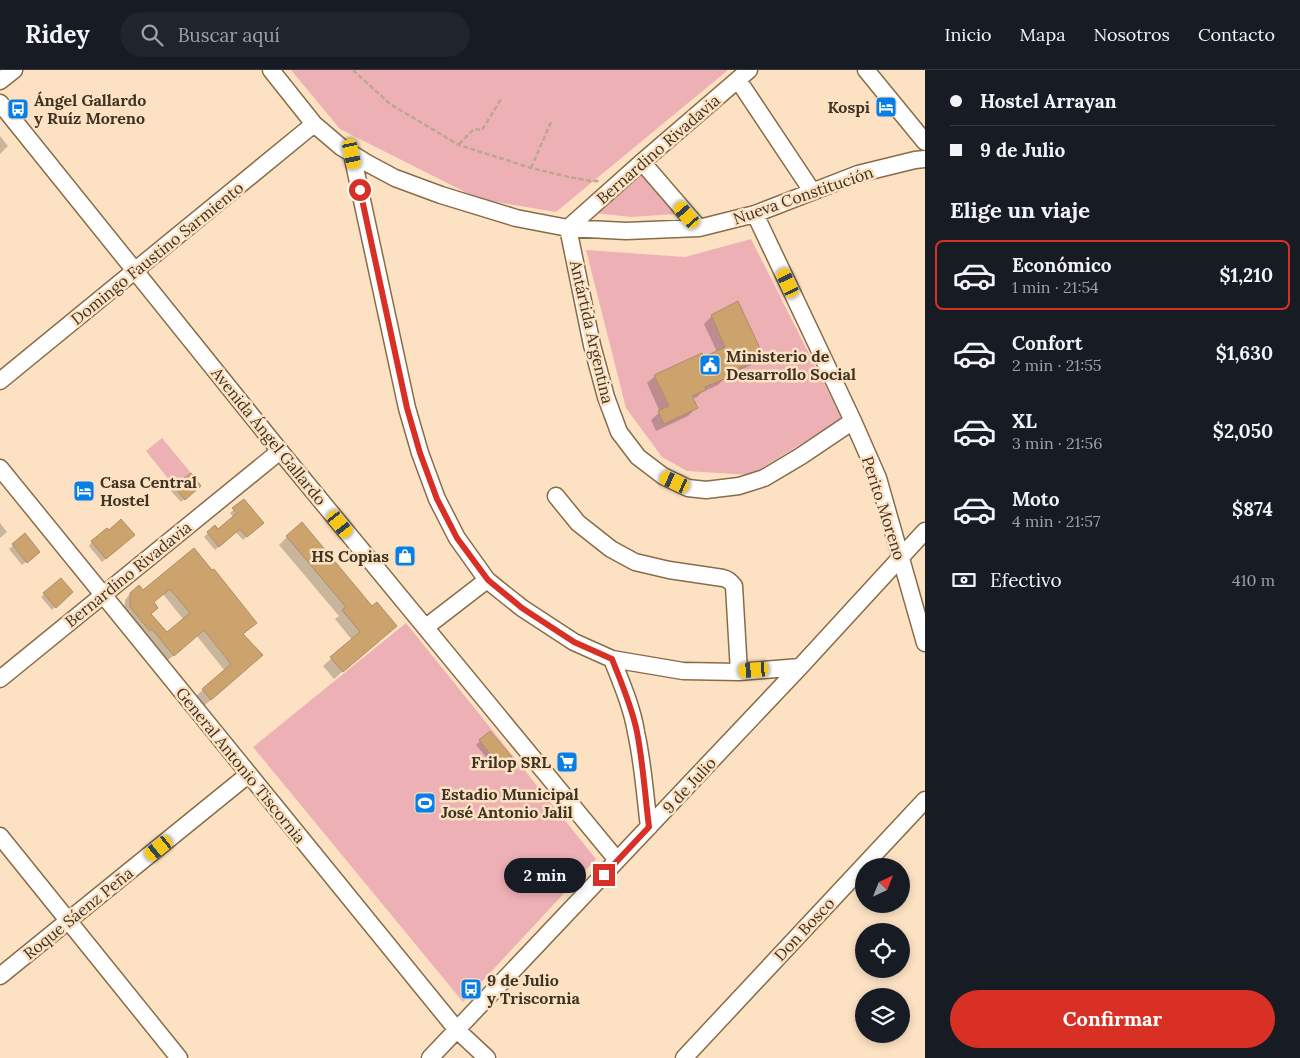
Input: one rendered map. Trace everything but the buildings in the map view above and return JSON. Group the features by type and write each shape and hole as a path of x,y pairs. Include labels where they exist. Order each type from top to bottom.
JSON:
{"street":[{"path":"0,81 14,70"},
{"name":"Nueva Constitución","path":"270,70 314,124 341,147 366,163 395,178 441,196 516,218 568,228 626,231 699,228 755,214 858,174 925,159"},
{"path":"866,70 925,142"},
{"path":"744,75 812,192"},
{"name":"Bernardino Rivadavia","path":"568,228 744,75"},
{"name":"Avenida Ángel Gallardo","path":"0,103 280,451 617,860"},
{"name":"Domingo Faustino Sarmiento","path":"0,381 314,124"},
{"path":"352,154 407,408 420,453 437,499 457,538 488,580 522,608 544,623 574,642 612,659 682,671 739,672 800,667"},
{"path":"642,162 699,228"},
{"name":"Perito Moreno","path":"755,214 878,478 925,643"},
{"name":"Antártida Argentina","path":"568,228 592,345 606,397 619,432 638,457 663,476 688,488 706,490 739,486 764,478 853,421"},
{"name":"Bernardino Rivadavia","path":"0,679 280,451"},
{"name":"General Antonio Tiscornia","path":"0,468 457,1030 487,1058"},
{"path":"556,496 578,524 611,550 635,562 669,570 723,578 731,582 734,586 739,672"},
{"name":"9 de Julio","path":"430,1058 800,667 925,531"},
{"path":"426,627 488,580"},
{"path":"612,659 636,730 649,827"},
{"name":"Roque Sáenz Peña","path":"0,976 249,774"},
{"name":"Don Bosco","path":"684,1058 925,800"},
{"path":"0,836 179,1058"}],"path":[{"path":"353,70 390,104 459,145 531,168 590,181 620,181"},
{"path":"459,145 474,129 482,130 502,99"},
{"path":"531,168 552,122"}],"shaded area":[{"path":"291,70 728,70 556,212 479,199 340,129"},
{"path":"641,174 675,214 631,217 595,213"},
{"path":"751,239 842,419 750,475 687,471 662,457 626,408 586,250 685,257"},
{"path":"162,438 191,473 174,486 146,451"},
{"name":"Estadio Municipal José Antonio Jalil","path":"406,623 596,859 463,1002 253,747"}],"place":[{"name":"Kospi","path":"886,107"},
{"name":"Ángel Gallardo y Ruíz Moreno","path":"18,109"},
{"name":"Ministerio de Desarrollo Social","path":"710,365"},
{"name":"Casa Central Hostel","path":"84,491"},
{"name":"HS Copias","path":"405,556"},
{"name":"Frilop SRL","path":"567,762"},
{"name":"Estadio Municipal José Antonio Jalil","path":"425,803"},
{"name":"9 de Julio y Triscornia","path":"471,989"}],"route":[{"path":"360,190 407,408 420,453 437,499 450,525 457,538 488,580 522,608 574,642 612,659 625,693 636,730 649,827 604,875"}]}
